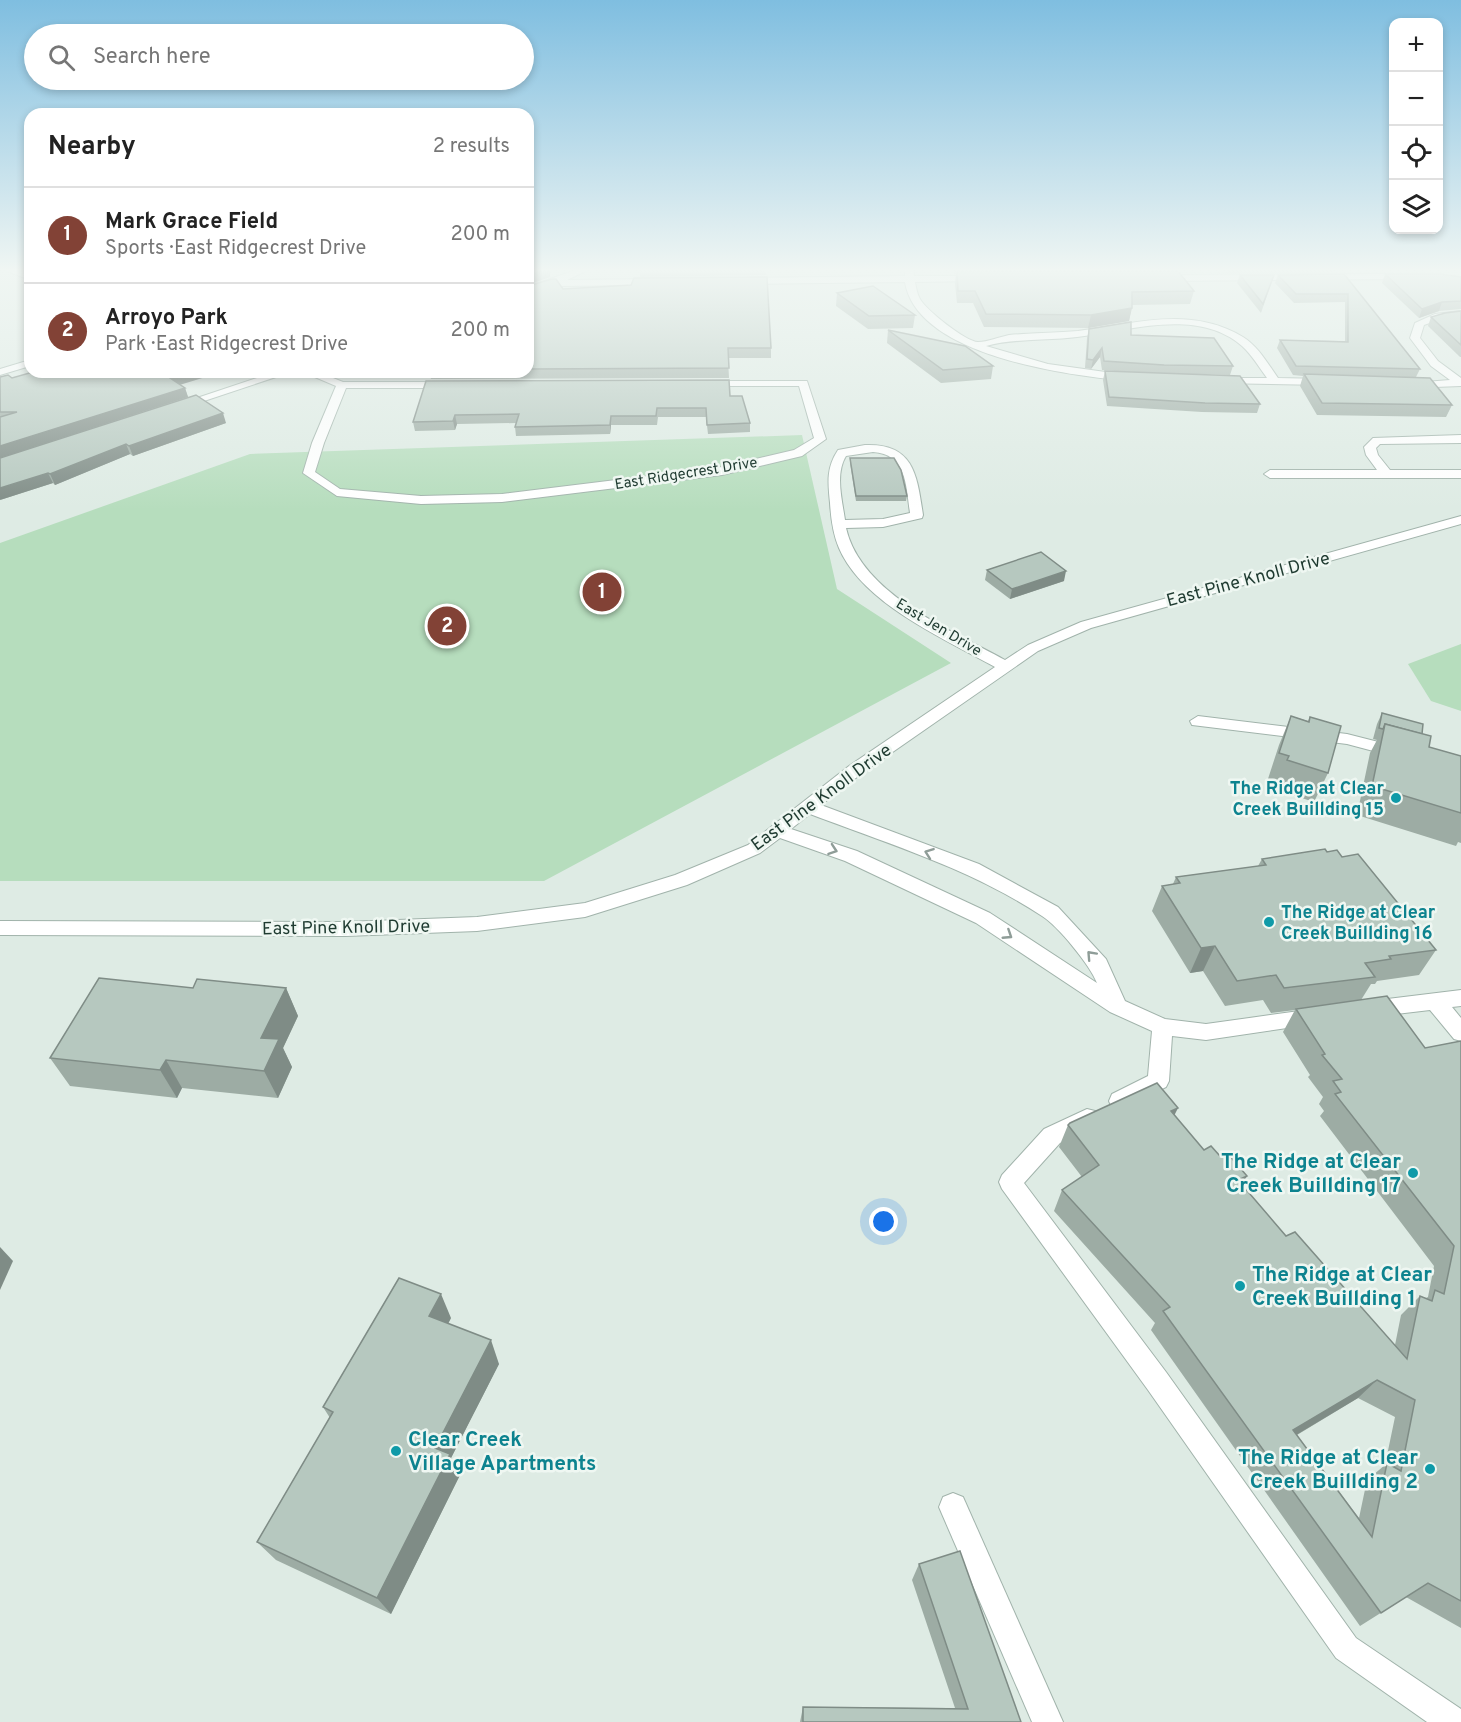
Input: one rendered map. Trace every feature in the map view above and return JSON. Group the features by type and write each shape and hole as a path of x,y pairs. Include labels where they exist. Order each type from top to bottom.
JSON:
{"street":[{"path":"989,349 1024,362 1085,374 1141,379"},
{"path":"1249,349 1274,380"},
{"path":"1422,349 1445,373 1461,382"},
{"path":"0,372 24,365"},
{"path":"169,410 268,378"},
{"path":"323,378 342,386 460,385"},
{"path":"1209,381 1274,380 1338,383"},
{"path":"1401,386 1461,382"},
{"name":"East Ridgecrest Drive","path":"342,386 318,443 309,473 337,492 421,500 502,498 722,471 798,453 820,439 803,383 697,384"},
{"path":"1386,474 1372,455 1370,447 1377,441 1461,439"},
{"name":"East Jen Drive","path":"838,524 883,523 917,515 905,465 901,458 888,452 864,448 842,453 833,465 838,524 849,555 864,575 894,602 1005,667"},
{"path":"1270,474 1461,474"},
{"name":"East Pine Knoll Drive","path":"0,928 345,929 477,924 585,910 681,880 754,849 855,770 1033,648 1086,625 1461,520"},
{"path":"1198,721 1347,739 1415,758"},
{"path":"808,807 973,869 1051,912 1099,964 1117,1006"},
{"path":"778,831 851,856 983,918 1117,1006 1163,1027 1206,1032 1331,1014"},
{"path":"1354,1011 1461,998"},
{"path":"1434,1000 1461,1033"},
{"path":"1163,1027 1158,1081 1052,1136 1010,1182 1157,1381 1346,1648 1454,1722"},
{"path":"953,1507 1048,1722"}],"green space":[{"path":"802,435 837,589 951,663 544,881 0,881 0,543 250,454"},
{"path":"1461,644 1461,711 1431,701 1408,664"}],"building":[{"path":"534,349 728,349 729,368 534,369"},
{"path":"915,349 970,349 993,366 943,370"},
{"path":"1088,349 1101,349 1093,360 1087,359"},
{"path":"1102,349 1222,349 1233,366 1164,365 1104,361"},
{"path":"1286,349 1404,349 1420,369 1296,366"},
{"path":"1105,371 1240,376 1260,404 1109,397"},
{"path":"1304,374 1430,378 1452,405 1322,403"},
{"path":"8,375 12,378 24,375 24,378 170,378 185,388 0,446 0,417 17,412 0,412 0,377"},
{"path":"729,380 730,396 742,396 750,423 707,425 706,408 657,408 656,416 611,416 610,425 515,427 519,414 455,415 453,421 413,422 426,381"},
{"path":"196,395 223,413 129,446 126,444 50,474 0,488 0,458"},
{"path":"850,458 894,458 901,470 907,496 856,496"},
{"path":"1041,552 1066,571 1012,589 987,570"},
{"path":"1382,713 1423,724 1422,734 1385,724 1383,729 1379,728"},
{"path":"1291,716 1309,722 1310,717 1341,726 1328,773 1287,760 1289,756 1279,753"},
{"path":"1385,724 1431,736 1429,747 1461,756 1461,813 1372,786"},
{"path":"1325,849 1327,852 1337,850 1342,857 1358,854 1436,950 1389,956 1391,959 1365,963 1375,977 1284,988 1276,975 1237,981 1215,946 1201,948 1162,886 1180,883 1176,877 1266,865 1262,859"},
{"path":"99,978 193,988 197,979 286,988 261,1038 279,1039 264,1071 166,1060 160,1070 50,1058"},
{"path":"1387,996 1425,1048 1461,1041 1461,1601 1428,1583 1381,1613 1163,1311 1170,1307 1062,1190 1099,1165 1068,1125 1157,1083 1178,1108 1171,1111 1204,1150 1211,1146 1220,1156 1227,1153 1247,1176 1238,1180 1286,1236 1295,1232 1407,1359 1420,1296 1432,1301 1435,1290 1444,1294 1454,1246 1335,1094 1341,1092 1333,1081 1342,1079 1322,1055 1325,1054 1296,1009","holes":["1377,1380 1415,1400 1401,1471 1387,1463 1372,1537 1293,1430"]},
{"name":"Clear Creek Village Apartments","path":"399,1278 441,1294 429,1316 491,1340 435,1448 450,1454 377,1598 257,1542 333,1412 323,1407"},
{"path":"960,1551 1021,1722 803,1722 803,1707 968,1709 919,1564"}],"place":[{"name":"Mark Grace Field","path":"602,592"},
{"name":"Arroyo Park","path":"447,626"},
{"name":"The Ridge at Clear Creek Buillding 15","path":"1396,798"},
{"name":"The Ridge at Clear Creek Buillding 16","path":"1269,922"},
{"name":"The Ridge at Clear Creek Buillding 17","path":"1413,1173"},
{"name":"The Ridge at Clear Creek Buillding 1","path":"1240,1286"},
{"name":"Clear Creek Village Apartments","path":"396,1451"},
{"name":"The Ridge at Clear Creek Buillding 2","path":"1430,1469"}]}
